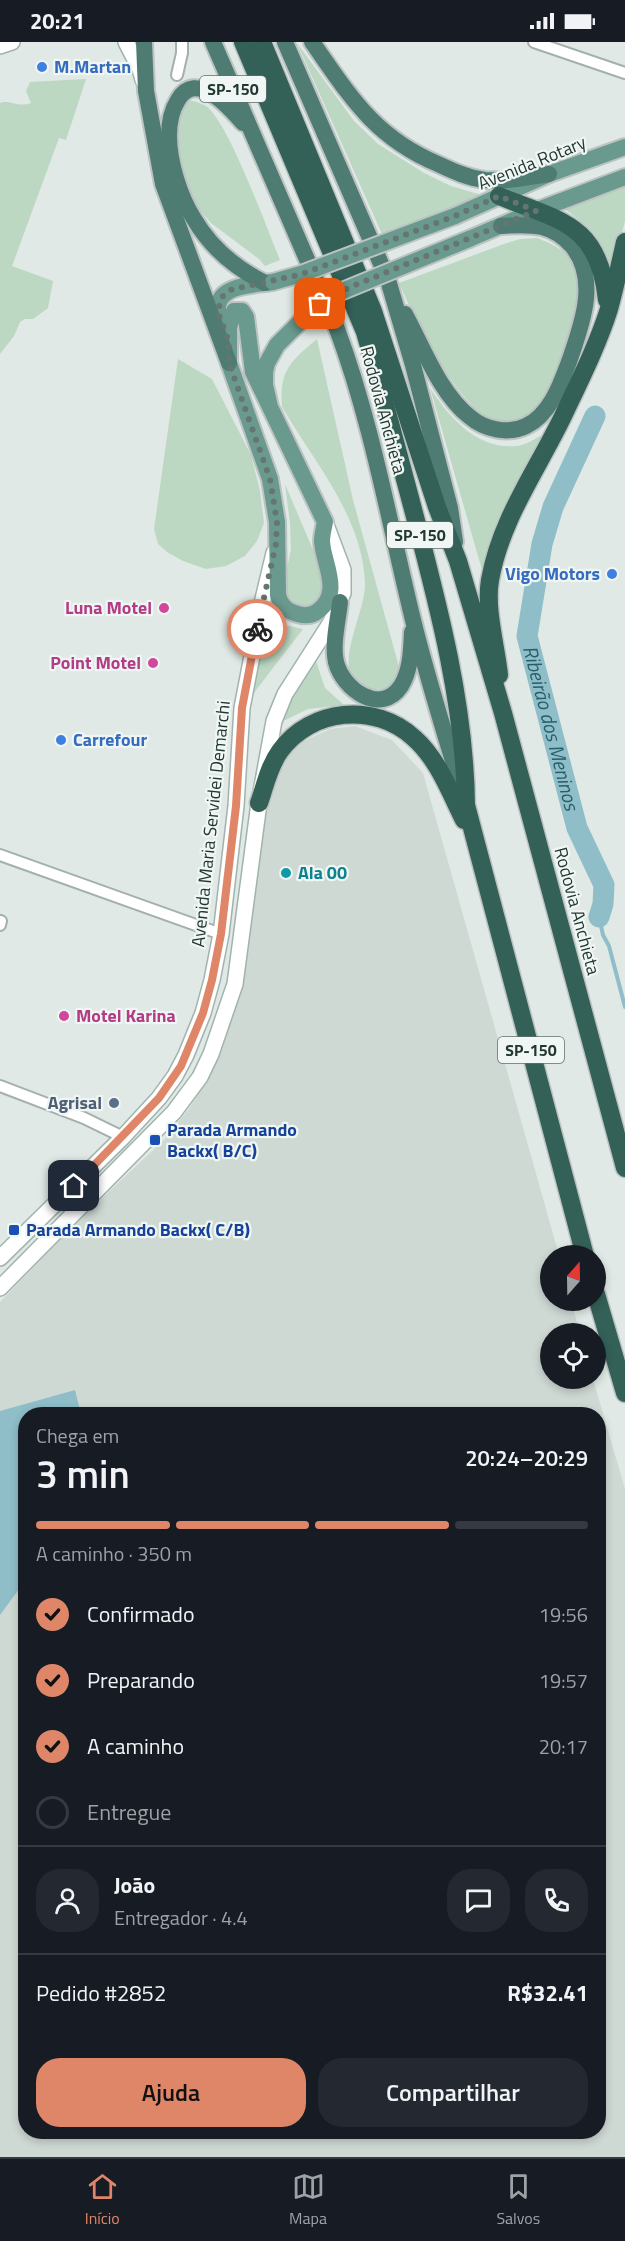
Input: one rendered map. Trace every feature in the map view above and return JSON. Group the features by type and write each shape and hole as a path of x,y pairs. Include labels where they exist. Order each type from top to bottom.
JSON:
{"highway":[{"path":"144,42 146,91 163,184 229,363"},
{"name":"Rodovia Anchieta","path":"213,42 351,365 413,620 466,805 582,1245"},
{"name":"Rodovia Anchieta","path":"243,42 365,332 431,577 465,764 466,805"},
{"name":"Rodovia Anchieta","path":"262,42 373,311 437,507 458,561 503,713 625,1168"},
{"name":"Rodovia Anchieta","path":"285,42 390,286 450,508 458,561"},
{"path":"312,42 364,113 385,133 415,154 465,176 478,179 549,174"},
{"path":"254,136 222,100 208,91 195,88 186,91 177,101 169,134 178,179 195,221 228,261 269,282"},
{"path":"499,196 558,218 576,230 592,246 600,263 608,310"},
{"path":"390,286 442,385 455,404 482,425 507,430 525,427 545,410 561,382 580,331 587,295 586,282 577,254 565,239 554,231 536,226 501,226"},
{"path":"503,713 490,604 490,583 494,563 502,537 525,485 563,416 608,310 625,242"},
{"path":"340,602 336,646 337,665 348,686 367,697 388,696 402,684 409,664 413,620"},
{"path":"259,802 276,758 290,740 318,722 346,714 364,715 398,726 419,743 434,763 476,844"},
{"path":"601,1311 625,1393"}],"main road":[{"path":"0,46 12,42"},
{"path":"126,42 140,69 146,91"},
{"name":"Avenida Rotary","path":"229,342 218,306 223,295 234,289 302,274 455,216 549,174 625,147"},
{"path":"270,407 265,385 265,372 267,363 277,345 310,312 333,296 469,238 625,177"},
{"path":"0,1288 174,1112 200,1077 227,1011 235,984 270,736 282,699 328,628 340,602 344,575 325,522 256,381 250,358 246,317 238,310 234,311 231,318 229,342"},
{"name":"Avenida Maria Servidei Demarchi","path":"0,1258 123,1137 159,1098 175,1076 186,1055 212,980 221,934 236,806 242,708 276,544 277,522 270,479 229,363 229,342"},
{"path":"276,544 277,590 281,604 287,610 297,614 313,614 323,606 330,589 330,574 322,541 325,522"}],"street":[{"path":"177,75 182,42"},
{"path":"534,42 625,73"},
{"path":"0,855 221,934"},
{"path":"0,1086 84,1118 123,1137"}],"shaded area":[{"path":"355,726 392,740 423,773 556,1245 540,1245 540,1311 574,1311 577,1323 540,1323 540,1389 596,1389 601,1407 18,1407 18,2139 606,2139 606,1424 625,1489 625,2157 0,2157 0,1302 83,1216 165,1139 190,1107 213,1070 238,1001 253,894 260,818 281,760 302,742 330,729"}],"green space":[{"path":"297,43 354,121 378,144 424,173 451,186 485,196 382,234"},
{"path":"86,79 66,140 59,138 12,266 53,281 48,308 33,319 20,322 14,336 0,354 0,103 21,105 31,103 26,91 30,82"},
{"path":"188,100 206,106 225,133 247,178 280,260 265,266 211,223 189,198 173,145 180,105"},
{"path":"625,187 625,221 612,271 593,234 562,207"},
{"path":"537,238 560,249 577,267 582,280 582,308 574,336 546,402 529,419 510,426 493,422 476,409 459,391 429,344 399,283 504,244 520,239"},
{"path":"317,339 353,500 399,667 396,678 386,689 367,689 351,673 349,655 365,584 362,559 356,536 335,491 282,407 283,384 289,367"},
{"path":"178,359 212,379 251,455 260,491 264,523 257,541 245,556 226,566 206,569 183,561 158,544 154,529"},
{"path":"430,388 455,420 489,443 519,446 542,435 546,439 484,577"},
{"path":"285,484 325,578 327,588 315,610 289,605 283,587 291,549"},
{"path":"265,613 276,623 303,629 250,698"},
{"path":"316,661 325,688 344,705 308,709 279,723 300,680"}],"water":[{"path":"75,1390 79,1407 18,1407 18,1591 0,1615 0,1411"}],"waterway":[{"name":"Ribeirão dos Meninos","path":"595,416 553,507 542,544 527,636 577,828 604,885 603,904 599,917"},
{"name":"Ribeirão dos Meninos","path":"599,917 625,1007"}],"way so far":[{"path":"257,629 276,544 277,522 270,479 229,363 229,342 218,312 219,302 223,295 234,289 302,274 455,216 499,196 536,211 348,288 320,304"}],"place":[{"name":"M.Martan","path":"42,67"},
{"name":"Vigo Motors","path":"612,574"},
{"name":"Luna Motel","path":"164,608"},
{"name":"Point Motel","path":"153,663"},
{"name":"Carrefour","path":"61,740"},
{"name":"Ala 00","path":"286,873"},
{"name":"Motel Karina","path":"64,1016"},
{"name":"Agrisal","path":"114,1103"},
{"name":"Parada Armando Backx( B/C)","path":"155,1140"},
{"name":"Parada Armando Backx( C/B)","path":"14,1230"}],"route":[{"path":"74,1186 159,1098 181,1066 203,1013 221,934 236,806 242,708 257,629"}]}
